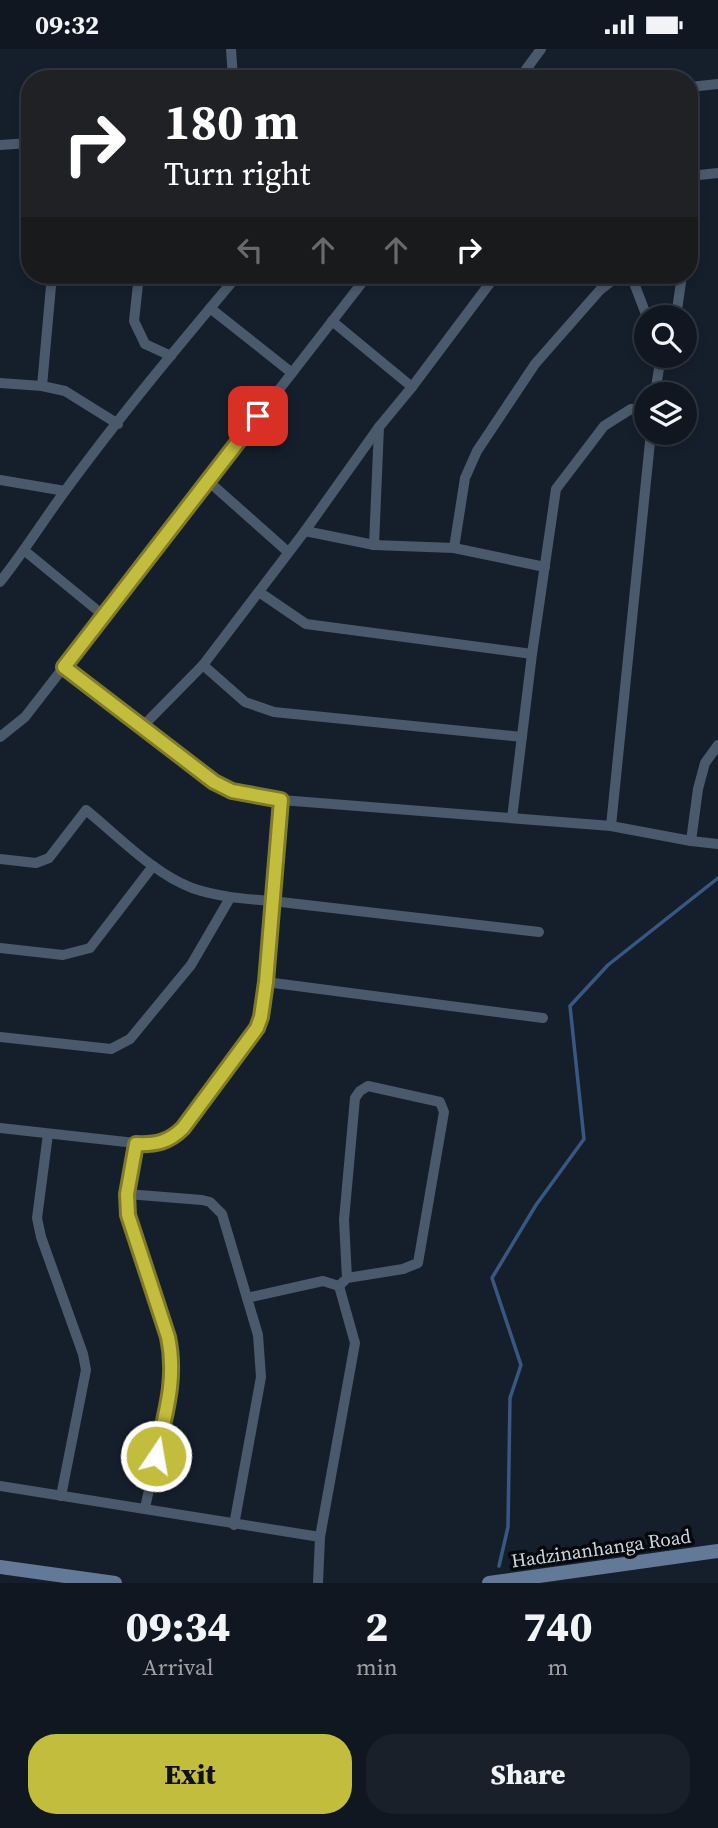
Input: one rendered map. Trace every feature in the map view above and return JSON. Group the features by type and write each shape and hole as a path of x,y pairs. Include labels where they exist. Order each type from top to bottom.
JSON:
{"street":[{"path":"231,49 232,70"},
{"path":"526,70 541,49"},
{"path":"698,86 718,84"},
{"path":"0,145 21,144"},
{"path":"698,175 718,173"},
{"path":"42,386 51,284"},
{"path":"138,284 134,321 145,344 170,356"},
{"path":"0,582 25,551 65,491 170,356 230,284"},
{"path":"0,737 25,717 361,284"},
{"path":"142,727 203,665 305,531 379,427 489,284"},
{"path":"454,548 465,478 477,451 535,364 608,284"},
{"path":"634,284 642,305"},
{"path":"678,305 681,284"},
{"path":"210,308 292,373"},
{"path":"332,321 412,387"},
{"path":"0,383 42,386 65,391 118,424"},
{"path":"512,818 556,489 604,426 634,409"},
{"path":"374,545 379,427"},
{"path":"611,826 650,445"},
{"path":"0,480 65,491"},
{"path":"207,480 288,552"},
{"path":"305,531 374,545 454,548 545,567"},
{"path":"25,551 103,615"},
{"path":"259,592 306,624 532,654"},
{"path":"203,665 245,702 274,712 522,737"},
{"path":"64,667 214,782 232,791 281,800 611,826 718,844"},
{"path":"691,841 698,789 705,763 718,745"},
{"path":"0,1128 153,1145 172,1139 183,1128 257,1028 266,982 281,800"},
{"path":"0,859 36,863 49,858 86,810 153,866 190,887 230,898 539,932"},
{"path":"0,948 63,955 89,948 153,866"},
{"path":"0,1037 111,1049 130,1039 191,965 230,898"},
{"path":"266,982 543,1018"},
{"path":"339,1286 347,1278 403,1269 418,1263 444,1112 440,1102 368,1086 355,1098 344,1220 347,1278"},
{"path":"48,1133 37,1218 86,1370 61,1496"},
{"path":"136,1144 127,1194 132,1231 168,1337 173,1379 145,1508"},
{"path":"127,1194 202,1200 222,1214 258,1335 261,1357 261,1377 234,1525"},
{"path":"247,1298 323,1281 339,1286"},
{"path":"318,1583 320,1537 355,1343 339,1286"},
{"path":"0,1486 320,1537"},
{"name":"Hadzinanhanga Road","path":"489,1583 718,1551"},
{"path":"0,1567 115,1583"}],"waterway":[{"path":"499,1566 508,1527 510,1398 521,1365 492,1278 536,1205 584,1139 570,1006 608,965 718,878"}],"route":[{"path":"156,1456 173,1379 172,1356 128,1215 127,1194 136,1144 153,1145 172,1139 257,1028 266,982 281,800 232,791 214,782 64,667 258,416"}]}
